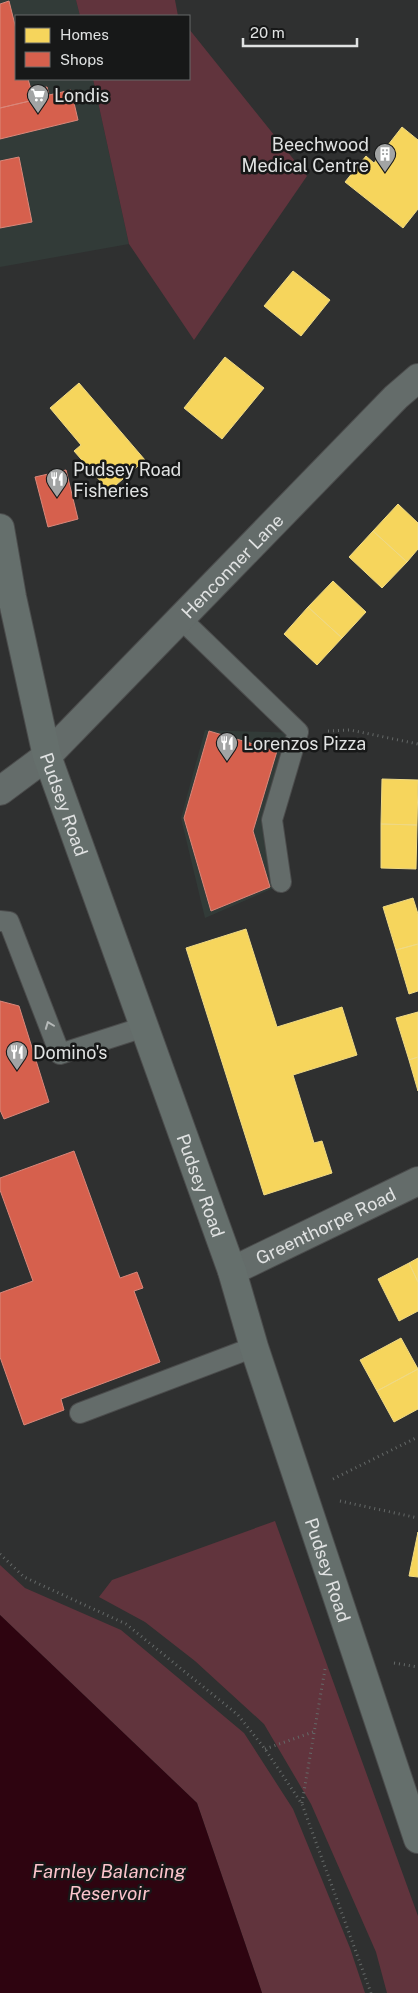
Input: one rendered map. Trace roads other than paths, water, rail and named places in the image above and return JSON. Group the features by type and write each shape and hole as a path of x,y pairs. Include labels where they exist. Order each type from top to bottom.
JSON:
{"main road":[{"name":"Pudsey Road","path":"0,528 12,597 47,756 232,1271 254,1347 418,1839"}],"street":[{"name":"Henconner Lane","path":"0,791 47,756 396,397 418,378"},
{"name":"Greenthorpe Road","path":"232,1271 418,1181"}],"lane":[{"path":"181,619 298,732 272,820 281,882"},
{"path":"0,921 9,922 60,1054 144,1027"},
{"path":"80,1413 254,1347"}],"water":[{"name":"Farnley Balancing Reservoir","path":"0,1615 197,1803 262,1993 0,1993"}],"place":[{"name":"Londis","path":"38,114"},
{"name":"Beechwood Medical Centre","path":"385,173"},
{"name":"Pudsey Road Fisheries","path":"57,498"},
{"name":"Lorenzos Pizza","path":"227,762"},
{"name":"Domino's","path":"17,1071"}]}
